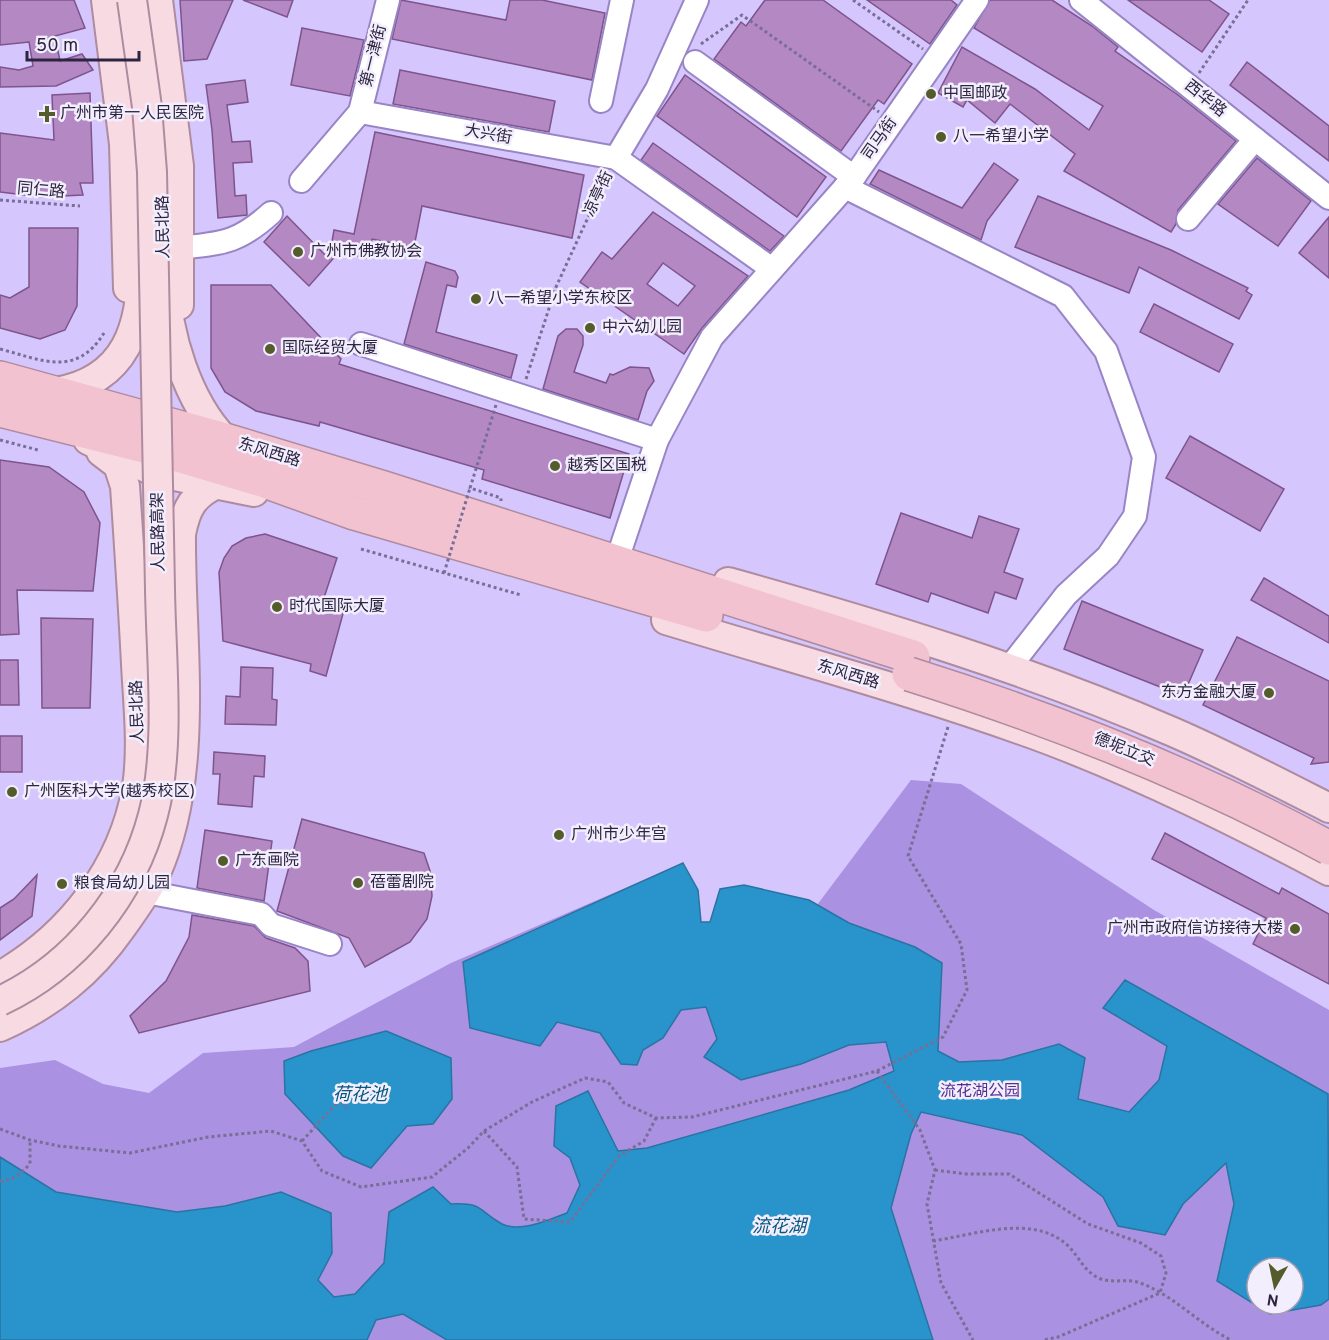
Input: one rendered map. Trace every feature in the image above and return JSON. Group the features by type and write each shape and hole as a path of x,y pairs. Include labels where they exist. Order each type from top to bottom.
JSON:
{"highway":[{"name":"东风西路","path":"0,378 225,440 537,535 777,616 911,666"},
{"name":"东风西路","path":"0,410 230,470 354,513 911,666"},
{"name":"德坭立交","path":"911,666 1050,703 1140,738 1227,777 1329,829"},
{"name":"德坭立交","path":"911,666 1115,746 1205,785 1329,848"}],"main road":[{"path":"56,392 90,383 107,369 121,337 128,291 124,144 106,0"},
{"name":"人民北路","path":"121,337 142,270 140,152 122,0"},
{"name":"人民路高架","path":"0,1001 32,984 63,960 81,943 112,903 140,853 153,817 161,774 162,662 152,172 147,107 132,0"},
{"name":"人民北路","path":"145,0 162,145 165,285 172,329 195,401 210,424 225,440"},
{"path":"121,337 172,329 178,316 180,248 177,142 158,0"},
{"path":"62,426 140,466 169,475 354,513"},
{"name":"人民北路","path":"0,976 48,944 79,912 106,872 127,824 139,768 132,571 122,474 118,465 62,426"},
{"path":"0,1027 38,1008 82,975 112,941 146,892 167,842 178,793 183,699 181,534 185,514 192,500 202,491 217,484"},
{"name":"东风西路","path":"354,513 428,548 953,708 1049,740 1190,800 1329,871"},
{"name":"东风西路","path":"537,535 619,554 854,618 1009,668 1136,716 1214,751 1329,808"},
{"path":"132,571 140,560 147,556 164,557 177,566 180,584"}],"street":[{"name":"第一津街","path":"360,112 388,0"},
{"path":"601,101 622,0"},
{"name":"凉亭街","path":"616,158 657,89 697,0"},
{"name":"西华路","path":"1081,0 1329,198"},
{"name":"司马街","path":"619,554 657,440 712,337 850,182 974,1"},
{"path":"695,62 850,182 1063,296 1106,351 1144,457 1135,516 1108,556 1066,595 1009,668"},
{"name":"大兴街","path":"360,112 616,158"},
{"path":"301,181 360,112"},
{"path":"1188,219 1255,139"},
{"path":"616,158 772,269"},
{"path":"180,248 229,242 252,231 271,213"},
{"path":"361,344 657,440"},
{"path":"1190,800 1214,751"},
{"path":"146,892 261,914 271,925 330,944"}],"path":[{"path":"853,0 937,58"},
{"path":"1190,86 1248,0"},
{"path":"695,62 698,47 742,15 893,121"},
{"name":"凉亭街","path":"444,573 470,488 556,287 616,158"},
{"name":"同仁路","path":"0,200 80,206"},
{"path":"0,349 51,362 74,362 94,348 121,337"},
{"path":"0,440 38,450"},
{"path":"361,549 521,595"},
{"path":"0,1129 30,1140 87,1151 130,1153 208,1137 271,1131 302,1141 322,1171 361,1187 432,1177 468,1148 484,1131 532,1102 585,1078 608,1082 624,1103 656,1118 692,1117 878,1071 943,1037 967,990 961,944 908,855 953,708"},
{"path":"878,1071 920,1130 935,1170 927,1204 941,1283 973,1340"},
{"path":"334,1093 347,1108"},
{"path":"302,1141 340,1100"},
{"path":"484,1131 517,1167 524,1219 570,1222 619,1156 644,1141 656,1118"},
{"path":"0,1180 10,1180 19,1176 30,1164 30,1140"},
{"path":"935,1170 966,1174 1009,1173 1088,1224 1141,1243 1161,1256 1166,1273 1160,1293 1058,1337 1043,1340"},
{"path":"933,1241 1023,1227 1047,1232 1066,1244 1084,1267 1100,1278 1122,1283 1135,1281 1160,1293 1230,1340"}],"green space":[{"name":"流花湖公园","path":"911,780 961,784 1154,910 1329,1010 1329,1340 0,1340 0,1068 55,1060 103,1084 149,1093 203,1053 294,1047 451,963 683,863 698,890 701,922 710,922 720,889 744,885 814,909"}],"water":[{"name":"流花湖","path":"683,863 698,890 701,922 710,922 720,889 744,885 809,900 849,923 915,947 942,963 938,1051 959,1062 1002,1060 1059,1044 1085,1058 1078,1099 1129,1112 1159,1080 1167,1046 1103,1008 1125,980 1328,1094 1329,1299 1321,1305 1305,1308 1305,1256 1245,1256 1245,1298 1217,1281 1234,1204 1226,1163 1183,1204 1165,1235 1118,1226 1103,1197 1022,1135 921,1112 911,1134 891,1208 933,1340 447,1340 403,1314 376,1320 367,1340 0,1340 0,1157 56,1192 177,1212 225,1206 281,1192 331,1213 332,1253 318,1280 334,1297 355,1294 384,1263 389,1212 433,1187 451,1204 470,1204 509,1226 526,1226 567,1213 580,1185 570,1158 554,1146 556,1106 588,1091 618,1151 647,1148 849,1090 894,1071 886,1042 849,1045 801,1064 741,1080 704,1057 717,1039 706,1007 681,1010 663,1038 643,1050 637,1065 621,1064 600,1033 557,1022 540,1046 470,1028 463,962"},
{"name":"荷花池","path":"386,1031 451,1058 452,1099 433,1124 407,1126 371,1168 343,1156 285,1094 284,1061 311,1051"}],"building":[{"path":"0,0 74,0 85,28 55,36 60,61 82,54 93,70 56,86 0,87 0,67 19,70 33,66 29,42 0,45"},
{"path":"180,0 233,0 207,59 184,61"},
{"path":"243,0 293,0 287,17"},
{"path":"401,0 506,20 510,0 542,0 605,13 592,80 392,39"},
{"path":"765,0 823,0 912,64 884,104 878,100 841,151 714,59 741,22 746,26"},
{"path":"867,0 951,0 957,5 930,44"},
{"path":"990,0 1052,0 1092,26 1118,47 1115,51 1178,95 1236,141 1178,210 1176,224 1171,232 1064,171 1075,154 1010,104 995,123 967,100 963,107 938,93 962,47 1035,89 1089,130 1103,106 974,28"},
{"path":"1128,0 1209,0 1229,14 1202,52"},
{"path":"302,28 364,40 350,96 291,85"},
{"path":"1247,62 1329,126 1329,161 1230,85"},
{"path":"400,70 555,101 549,132 393,104"},
{"path":"685,75 826,177 797,217 657,116"},
{"path":"245,80 248,102 227,105 232,142 250,141 252,162 233,163 235,196 246,195 247,215 218,218 212,130 206,85"},
{"path":"90,93 93,183 80,183 83,195 41,197 0,192 0,133 54,140 52,95"},
{"path":"375,132 584,175 572,238 422,206 414,247 372,239 368,258 339,252 309,286 264,242 287,216 329,259 334,230 354,234"},
{"path":"653,143 784,236 770,251 641,160"},
{"path":"1257,158 1311,201 1278,246 1218,204"},
{"path":"994,163 1018,180 987,221 981,240 870,184 879,170 962,208"},
{"path":"1038,196 1171,250 1248,288 1246,291 1252,295 1239,319 1139,267 1129,293 1015,247"},
{"path":"653,212 748,276 702,328 684,354 580,282 602,252 612,259","holes":["663,263 695,286 678,306 647,284"]},
{"path":"1329,217 1329,278 1299,253"},
{"path":"29,228 78,228 77,306 65,330 40,339 0,328 0,295 10,298 29,287"},
{"path":"426,262 455,271 458,277 456,287 447,285 436,332 517,355 511,378 404,344"},
{"path":"211,285 271,285 341,359 339,364 629,454 610,518 482,479 484,470 320,422 319,426 256,411 225,392 211,368"},
{"path":"1154,304 1233,344 1219,372 1140,332"},
{"path":"566,329 577,329 583,336 583,345 574,372 606,383 610,374 613,375 630,367 649,368 654,381 647,391 638,420 543,389 558,336"},
{"path":"1190,436 1284,489 1260,531 1166,478"},
{"path":"0,460 49,467 84,492 100,523 93,591 17,590 19,634 0,635"},
{"path":"901,513 972,538 979,516 1019,529 1004,572 1023,579 1016,599 995,592 988,613 931,593 928,602 876,584"},
{"name":"时代国际大厦","path":"265,534 337,558 322,604 344,610 326,676 310,671 311,664 223,641 219,572 224,558 232,546 246,538"},
{"path":"1264,578 1329,616 1329,643 1251,600"},
{"path":"1082,601 1203,650 1183,696 1064,649"},
{"path":"41,618 93,619 90,708 42,708"},
{"name":"东方金融大厦","path":"1237,637 1329,681 1329,762 1311,764 1314,758 1203,705"},
{"path":"0,660 18,660 19,705 0,705"},
{"path":"241,667 273,668 272,699 277,700 276,725 225,724 226,696 240,697"},
{"path":"0,736 22,736 22,772 0,772"},
{"path":"214,752 265,756 264,777 254,776 252,807 218,804 220,774 213,774"},
{"name":"蓓蕾剧院","path":"302,819 424,853 430,871 432,896 427,919 410,942 365,967 349,938 277,911"},
{"path":"205,830 272,841 264,901 197,888"},
{"path":"1165,833 1279,894 1282,888 1329,914 1329,984 1253,944 1266,918 1152,859"},
{"path":"37,875 32,916 0,940 0,908 14,899"},
{"path":"192,915 254,926 266,938 295,948 308,961 310,991 139,1033 130,1016 166,981 189,937"}],"place":[{"name":"中国邮政","path":"931,94"},
{"name":"广州市第一人民医院","path":"47,114"},
{"name":"八一希望小学","path":"941,137"},
{"name":"广州市佛教协会","path":"298,252"},
{"name":"八一希望小学东校区","path":"476,299"},
{"name":"中六幼儿园","path":"590,328"},
{"name":"国际经贸大厦","path":"270,349"},
{"name":"越秀区国税","path":"555,466"},
{"name":"时代国际大厦","path":"277,607"},
{"name":"东方金融大厦","path":"1269,693"},
{"name":"广州医科大学(越秀校区)","path":"12,792"},
{"name":"广州市少年宫","path":"559,835"},
{"name":"广东画院","path":"223,861"},
{"name":"蓓蕾剧院","path":"358,883"},
{"name":"粮食局幼儿园","path":"62,884"},
{"name":"广州市政府信访接待大楼","path":"1295,929"}]}
